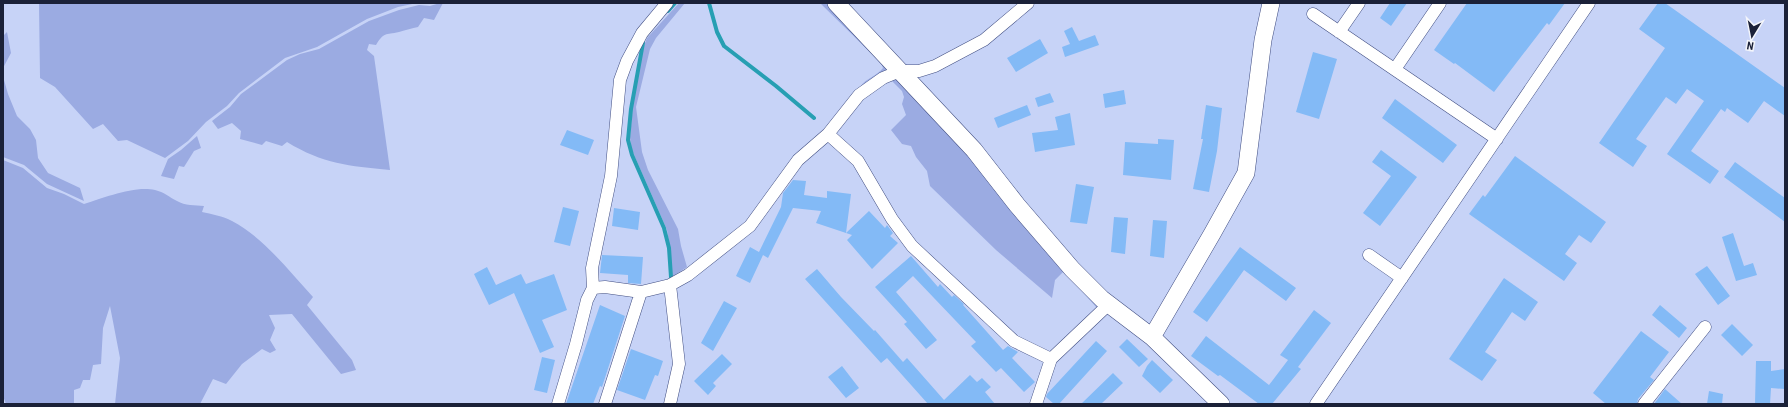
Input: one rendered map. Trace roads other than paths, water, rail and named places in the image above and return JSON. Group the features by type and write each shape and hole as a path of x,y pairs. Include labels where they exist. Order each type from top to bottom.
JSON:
{"street":[{"path":"558,404 576,344 587,300 592,288 592,268 611,176 620,80 627,61 642,33 667,3"},
{"path":"836,3 974,150 1017,205 1072,269 1109,304 1152,337 1222,404"},
{"path":"592,288 605,287 641,292 670,285 688,275 750,226 798,160 828,134 859,95 883,78 900,71 919,71 935,66 984,40 1028,3"},
{"path":"1152,337 1246,173 1264,40 1271,3"},
{"path":"1339,32 1358,3"},
{"path":"1394,69 1440,3"},
{"path":"1316,404 1590,3"},
{"path":"1313,14 1497,139"},
{"path":"828,134 858,161 892,219 912,246 1014,341 1052,358"},
{"path":"1368,255 1402,278"},
{"path":"670,285 679,364 670,404"},
{"path":"605,404 641,292"},
{"path":"1036,404 1052,358 1109,304"},
{"path":"1644,404 1705,327"}],"waterway":[{"path":"668,11 675,3"},
{"path":"709,3 717,32 724,46 776,86 814,118"},
{"path":"643,43 631,109 628,140 632,155 664,228 669,248 671,277"}]}
